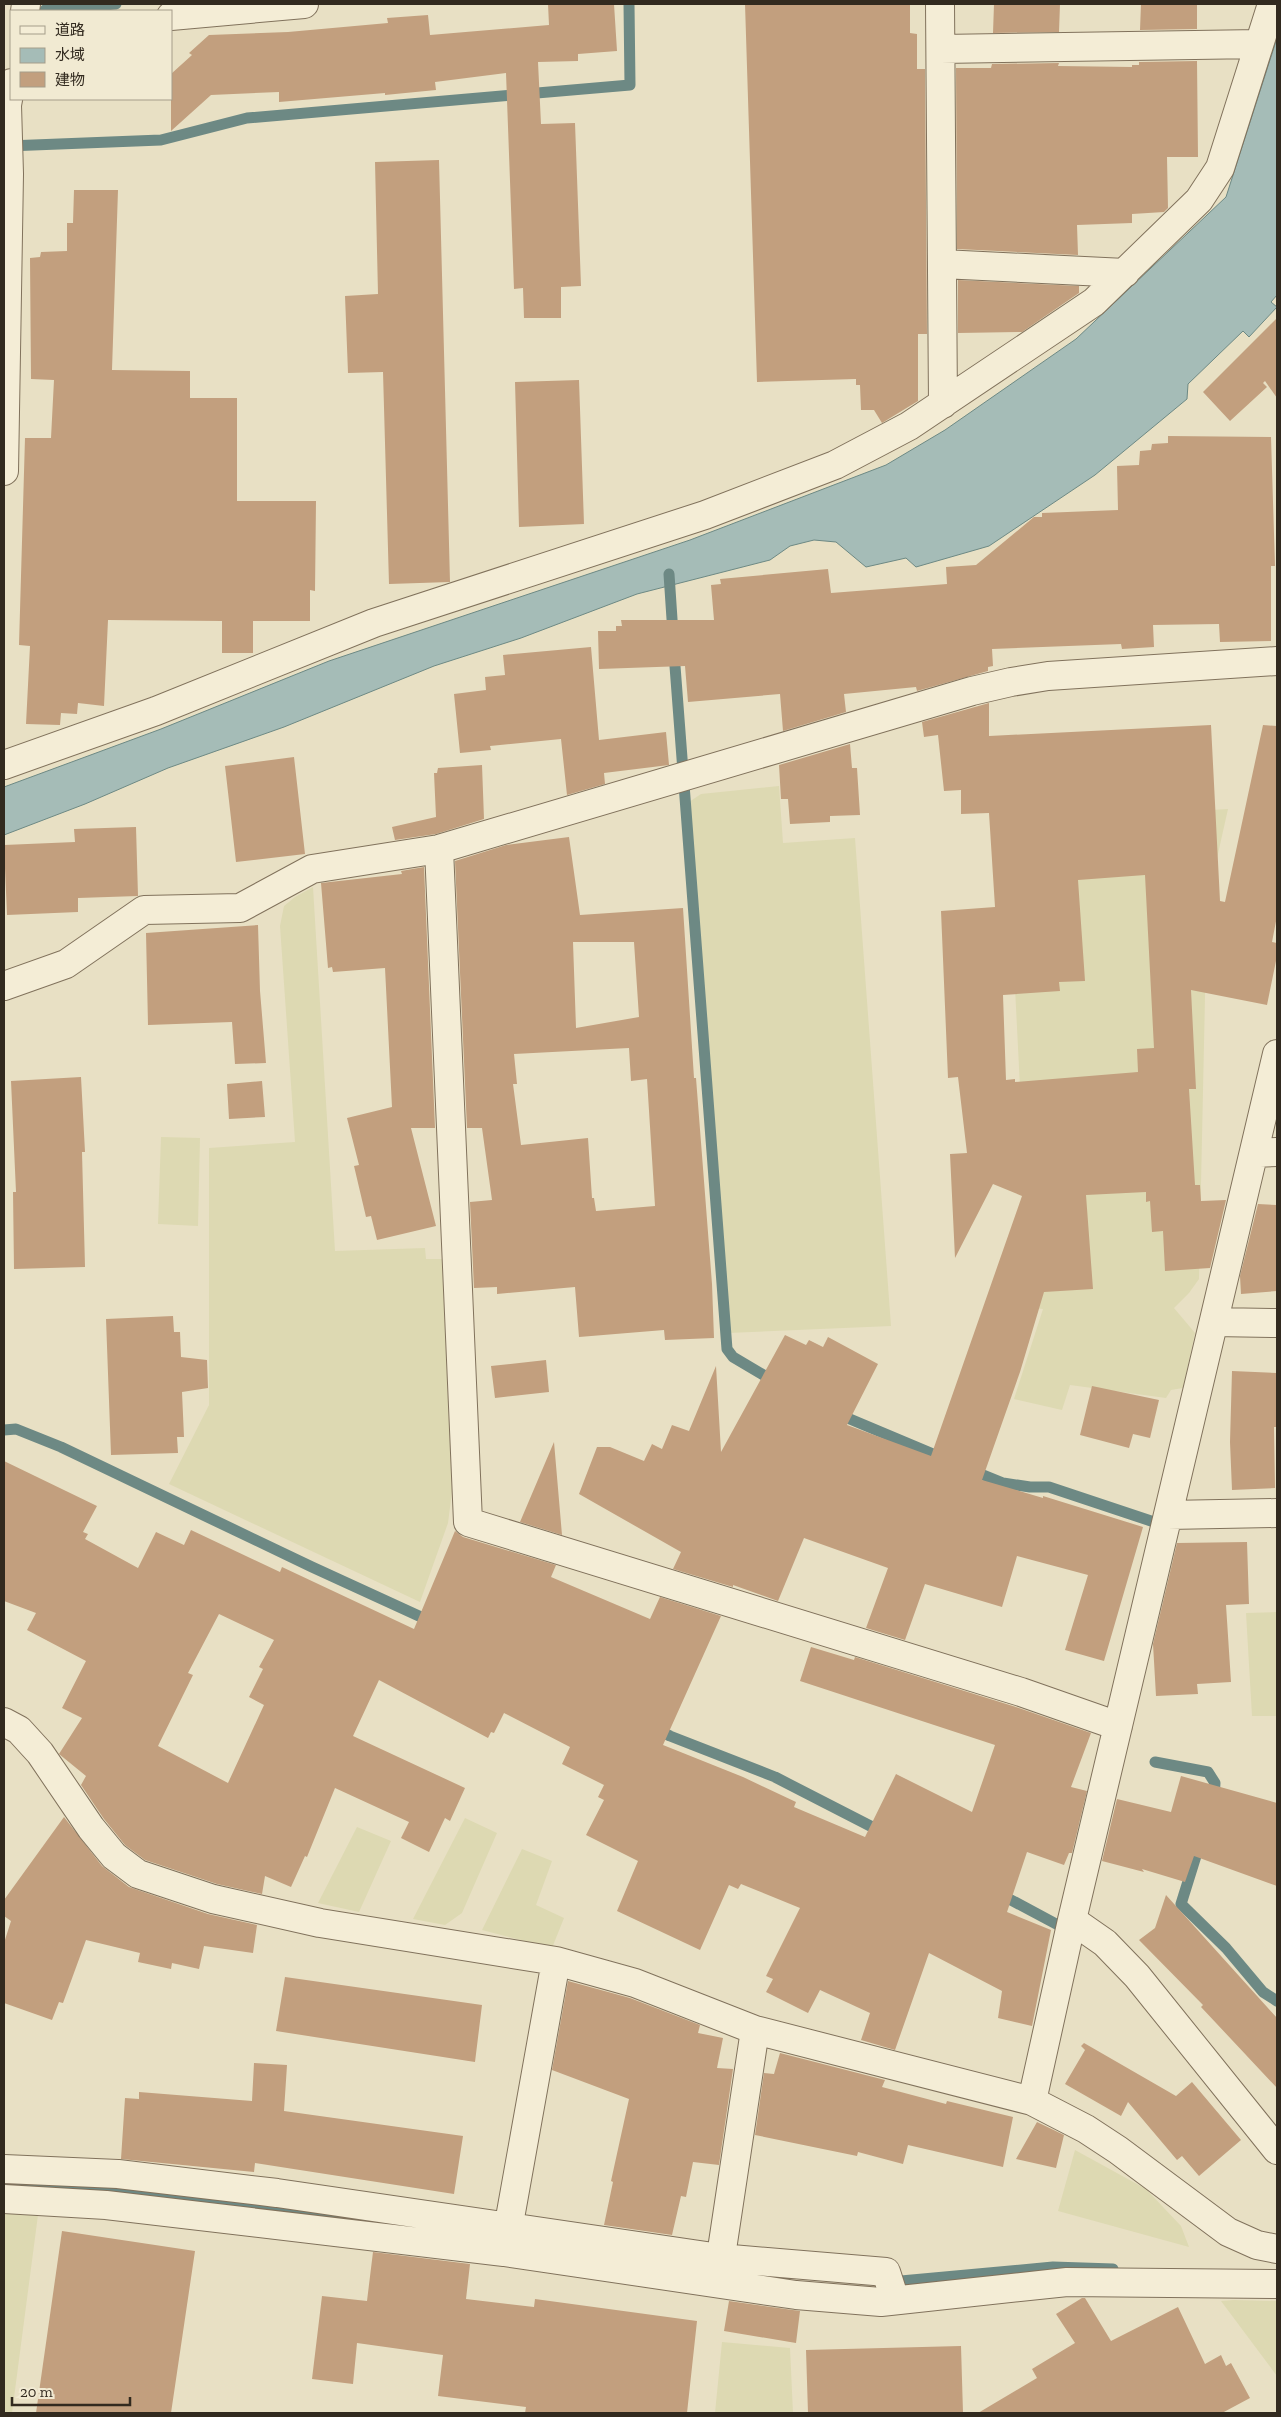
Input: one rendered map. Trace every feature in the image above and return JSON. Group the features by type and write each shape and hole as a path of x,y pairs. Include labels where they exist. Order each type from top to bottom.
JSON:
{"street":[{"path":"172,16 304,4"},
{"path":"940,4 943,404"},
{"path":"4,766 156,710 374,623 705,515 835,465 909,426 1094,302 1199,200 1220,168 1272,4"},
{"path":"941,49 1259,44"},
{"path":"4,471 7,105 10,89"},
{"path":"942,264 1125,273"},
{"path":"4,986 66,964 144,910 240,908 312,869 439,849 683,776 1011,682 1048,676 1277,661"},
{"path":"439,849 468,1522 1021,1692 1118,1726"},
{"path":"1032,2100 1072,1920 1214,1322 1266,1152 1277,1054"},
{"path":"1214,1322 1277,1323"},
{"path":"1168,1516 1277,1513"},
{"path":"4,1722 19,1730 40,1754 91,1828 114,1856 138,1874 213,1899 320,1923 556,1962 634,1983 755,2030 1032,2100 1086,2129 1118,2150 1228,2232 1257,2245 1277,2249"},
{"path":"1072,1920 1105,1943 1137,1976 1277,2150"},
{"path":"506,2240 556,1962"},
{"path":"719,2275 755,2030"},
{"path":"4,2169 118,2174 277,2193 506,2240 719,2275 886,2272 891,2289 1067,2282 1277,2284"},
{"path":"4,2200 106,2205 506,2240"}],"shaded area":[{"path":"779,786 783,843 855,838 891,1326 728,1333 689,802 701,794"},
{"path":"1228,809 1207,903 1199,1279 1189,1293 1174,1308 1195,1333 1183,1388 1171,1390 1166,1398 1070,1385 1062,1410 1014,1399 1043,1309 1031,1308 1007,827 1016,822"},
{"path":"313,887 335,1251 425,1248 426,1259 442,1259 452,1492 448,1523 420,1602 169,1484 209,1405 209,1148 295,1142 280,926 284,906"},
{"path":"161,1137 200,1138 198,1226 158,1224"},
{"path":"1277,1612 1277,1716 1252,1716 1246,1613"},
{"path":"465,1818 497,1833 462,1913 445,1925 413,1919"},
{"path":"357,1827 391,1841 359,1912 318,1903"},
{"path":"522,1849 552,1861 536,1905 564,1918 552,1948 482,1930"},
{"path":"1075,2150 1146,2189 1181,2226 1189,2247 1058,2211"},
{"path":"4,2213 38,2215 12,2413 4,2413"},
{"path":"1221,2301 1277,2301 1277,2376"},
{"path":"722,2342 790,2348 793,2413 715,2413"}],"water":[{"path":"1277,38 1277,295 1271,302 1277,307 1249,337 1243,331 1188,384 1187,399 1095,475 989,546 916,567 906,558 866,567 836,542 814,540 790,546 770,560 637,594 521,638 434,666 284,727 168,768 85,804 4,835 4,787 161,729 329,661 690,540 886,465 945,430 1076,339 1226,197"}],"building":[{"path":"548,4 614,4 617,51 578,54 578,61 538,62 541,124 575,123 581,286 561,287 561,318 524,318 523,288 514,289 506,73 435,82 436,90 385,95 385,93 279,102 279,92 211,95 171,131 172,73 192,55 189,53 209,35 288,32 388,23 387,18 428,15 430,35 549,25"},
{"path":"745,4 910,4 910,33 917,34 917,69 925,69 927,334 918,334 918,401 882,423 874,410 861,410 860,385 856,385 856,379 757,382"},
{"path":"994,4 1060,4 1059,32 993,33"},
{"path":"1141,4 1197,4 1197,29 1140,30"},
{"path":"1197,61 1198,157 1167,157 1168,208 1164,212 1132,214 1132,223 1077,225 1078,255 957,249 956,68 991,68 992,64 1059,63 1058,66 1132,67 1132,65 1139,65 1139,62"},
{"path":"439,160 450,582 389,584 383,372 348,373 345,296 378,294 375,162"},
{"path":"74,190 118,190 112,370 190,371 190,398 237,398 237,501 316,501 315,591 310,590 310,621 253,621 253,653 222,653 222,621 108,620 104,706 78,703 77,714 61,713 60,725 26,724 30,646 19,645 25,438 51,438 54,380 31,379 30,258 40,257 41,252 67,251 67,223 73,223"},
{"path":"958,280 1079,286 1079,293 1022,332 958,333"},
{"path":"1277,318 1277,398 1265,381 1263,383 1267,387 1230,421 1203,392"},
{"path":"579,380 584,524 519,527 515,382"},
{"path":"1168,436 1271,437 1275,566 1271,566 1271,641 1220,642 1219,624 1153,625 1154,647 1122,649 1121,644 992,649 993,666 988,667 988,671 917,691 916,687 844,694 846,712 783,731 780,694 688,702 685,666 599,669 598,631 616,631 616,626 622,626 621,620 714,620 711,585 721,584 720,579 828,569 831,593 947,584 946,567 976,565 1034,517 1042,517 1042,513 1118,510 1117,466 1139,465 1140,451 1151,450 1152,444 1168,443"},
{"path":"591,647 599,740 666,732 669,765 604,773 605,784 567,795 561,739 490,746 491,750 460,753 454,694 486,690 485,677 505,675 503,655"},
{"path":"989,703 989,736 1211,725 1220,901 1225,902 1263,725 1277,726 1277,916 1272,942 1277,943 1277,956 1267,1005 1191,990 1196,1089 1189,1089 1195,1185 1200,1185 1201,1201 1226,1200 1210,1268 1165,1271 1163,1231 1152,1232 1150,1201 1146,1202 1146,1192 1086,1195 1093,1289 1044,1292 1020,1372 982,1480 1043,1498 1043,1496 1143,1527 1104,1661 1065,1650 1088,1575 1017,1556 1002,1607 925,1584 905,1640 866,1628 888,1568 804,1538 778,1601 733,1585 733,1587 673,1569 681,1552 579,1494 597,1447 610,1447 644,1461 652,1444 662,1449 672,1425 689,1431 716,1366 721,1452 785,1335 806,1345 809,1340 823,1347 828,1337 878,1364 847,1425 931,1456 1022,1196 993,1184 955,1258 950,1154 967,1153 958,1077 948,1078 941,911 995,907 989,813 961,814 961,790 944,791 938,735 924,737 922,722","holes":["1145,875 1154,1048 1137,1049 1138,1072 1015,1082 1015,1079 1006,1080 1003,995 1060,991 1059,982 1085,981 1078,880"]},
{"path":"850,744 852,768 857,768 860,815 830,816 830,822 790,824 788,799 781,799 779,765"},
{"path":"294,757 305,854 236,862 225,766"},
{"path":"482,765 484,819 436,834 395,840 392,827 436,817 434,773 437,773 438,768"},
{"path":"136,827 138,896 78,898 78,912 7,915 4,845 75,842 74,829"},
{"path":"569,837 580,915 683,908 694,1078 696,1078 712,1284 714,1338 665,1340 664,1330 579,1337 575,1287 497,1294 497,1287 474,1288 470,1202 492,1200 482,1128 467,1128 455,861 506,845","holes":["573,942 634,942 639,1017 576,1028","629,1048 631,1081 647,1079 655,1206 596,1211 594,1198 592,1198 588,1138 521,1145 513,1084 517,1084 514,1054"]},
{"path":"424,867 435,1128 411,1128 436,1226 377,1240 371,1216 366,1217 354,1166 359,1165 347,1118 392,1107 385,968 333,972 332,967 328,968 321,883 402,874 401,871"},
{"path":"258,925 260,991 266,1063 235,1064 232,1022 148,1025 146,933"},
{"path":"81,1077 85,1152 82,1152 85,1267 14,1269 13,1192 16,1192 11,1081"},
{"path":"262,1081 265,1117 229,1119 227,1084"},
{"path":"1258,1204 1277,1205 1277,1291 1241,1294 1240,1276"},
{"path":"173,1316 174,1332 180,1332 181,1357 207,1360 208,1388 182,1392 184,1437 177,1437 178,1453 111,1455 106,1319"},
{"path":"546,1360 549,1392 495,1398 491,1366"},
{"path":"1232,1371 1277,1373 1277,1427 1274,1427 1275,1488 1232,1490 1230,1442"},
{"path":"1092,1386 1159,1400 1150,1438 1133,1434 1129,1448 1080,1435"},
{"path":"554,1442 562,1535 520,1522"},
{"path":"4,1461 97,1506 83,1532 88,1534 85,1539 138,1568 156,1532 184,1545 191,1530 280,1572 282,1567 414,1629 455,1531 463,1537 556,1565 551,1577 650,1619 660,1597 721,1616 663,1745 743,1777 796,1802 794,1807 865,1837 896,1774 972,1812 995,1745 800,1681 811,1647 854,1660 855,1657 1016,1707 1091,1733 1071,1787 1087,1791 1072,1853 1069,1853 1064,1865 1027,1852 1007,1912 1051,1930 1032,2026 998,2018 1002,1991 929,1953 895,2050 861,2040 870,2013 820,1990 808,2013 766,1992 773,1979 766,1976 800,1908 741,1884 738,1889 729,1885 700,1950 617,1911 638,1861 586,1835 604,1800 598,1797 604,1785 562,1764 570,1747 504,1713 494,1733 491,1732 488,1738 379,1680 353,1736 465,1788 450,1821 445,1818 429,1852 401,1838 409,1822 335,1788 307,1857 305,1856 291,1887 265,1876 262,1894 217,1884 145,1860 125,1845 104,1819 81,1785 86,1776 59,1754 82,1718 62,1708 86,1661 27,1630 36,1613 4,1601","holes":["219,1614 274,1640 259,1667 263,1669 249,1697 264,1705 228,1783 158,1746 193,1675 188,1673"]},
{"path":"1247,1542 1249,1604 1226,1605 1231,1682 1197,1684 1198,1694 1156,1696 1153,1644 1177,1543"},
{"path":"1181,1776 1277,1803 1277,1886 1194,1856 1185,1882 1142,1869 1144,1872 1102,1861 1117,1799 1171,1812"},
{"path":"64,1817 102,1866 129,1887 208,1914 257,1925 253,1953 204,1946 199,1969 172,1963 171,1969 138,1962 140,1953 86,1940 63,2003 59,2002 52,2020 4,2003 4,1943 11,1921 4,1916 4,1900"},
{"path":"1166,1895 1277,2018 1277,2088 1201,2007 1203,2005 1139,1940 1155,1928"},
{"path":"285,1977 482,2005 475,2062 276,2031"},
{"path":"568,1981 630,1998 700,2025 698,2033 723,2038 717,2068 733,2069 719,2165 693,2162 686,2197 681,2196 672,2235 604,2225 613,2182 611,2181 629,2099 552,2070"},
{"path":"1084,2043 1176,2096 1192,2082 1241,2140 1199,2176 1182,2156 1177,2160 1128,2102 1121,2116 1065,2084 1085,2050 1081,2046"},
{"path":"780,2053 885,2080 882,2087 946,2104 947,2101 1013,2117 1003,2167 908,2145 903,2164 858,2152 857,2156 755,2135 764,2073 774,2074"},
{"path":"254,2063 287,2065 284,2111 463,2136 454,2194 255,2163 254,2172 121,2159 125,2098 139,2099 139,2092 252,2101"},
{"path":"1037,2122 1064,2135 1056,2168 1016,2159"},
{"path":"62,2231 195,2251 171,2413 36,2413"},
{"path":"373,2252 470,2264 466,2299 534,2307 535,2299 697,2321 687,2413 525,2413 526,2407 438,2396 443,2355 357,2343 353,2384 312,2379 322,2296 367,2301"},
{"path":"1085,2298 1111,2341 1178,2307 1205,2364 1221,2355 1226,2366 1231,2363 1250,2398 1222,2413 978,2413 1037,2378 1032,2369 1075,2343 1056,2314"},
{"path":"729,2301 800,2311 796,2343 724,2331"},
{"path":"961,2346 963,2413 808,2413 806,2350"}],"waterway":[{"path":"45,10 116,4"},
{"path":"8,146 161,140 247,118 630,85 629,4"},
{"path":"669,574 673,634"},
{"path":"674,653 727,1349 733,1357 777,1383"},
{"path":"838,1414 945,1459"},
{"path":"4,1430 16,1429 61,1447 432,1622"},
{"path":"971,1470 1003,1483 1030,1487 1049,1487 1154,1522"},
{"path":"654,1728 775,1777 884,1833"},
{"path":"1155,1762 1208,1772 1215,1783 1214,1799"},
{"path":"1200,1843 1181,1904 1226,1948 1263,1992 1277,2001"},
{"path":"998,1893 1058,1925"},
{"path":"4,2184 122,2189 353,2218"},
{"path":"890,2282 1053,2267 1113,2269"}]}
